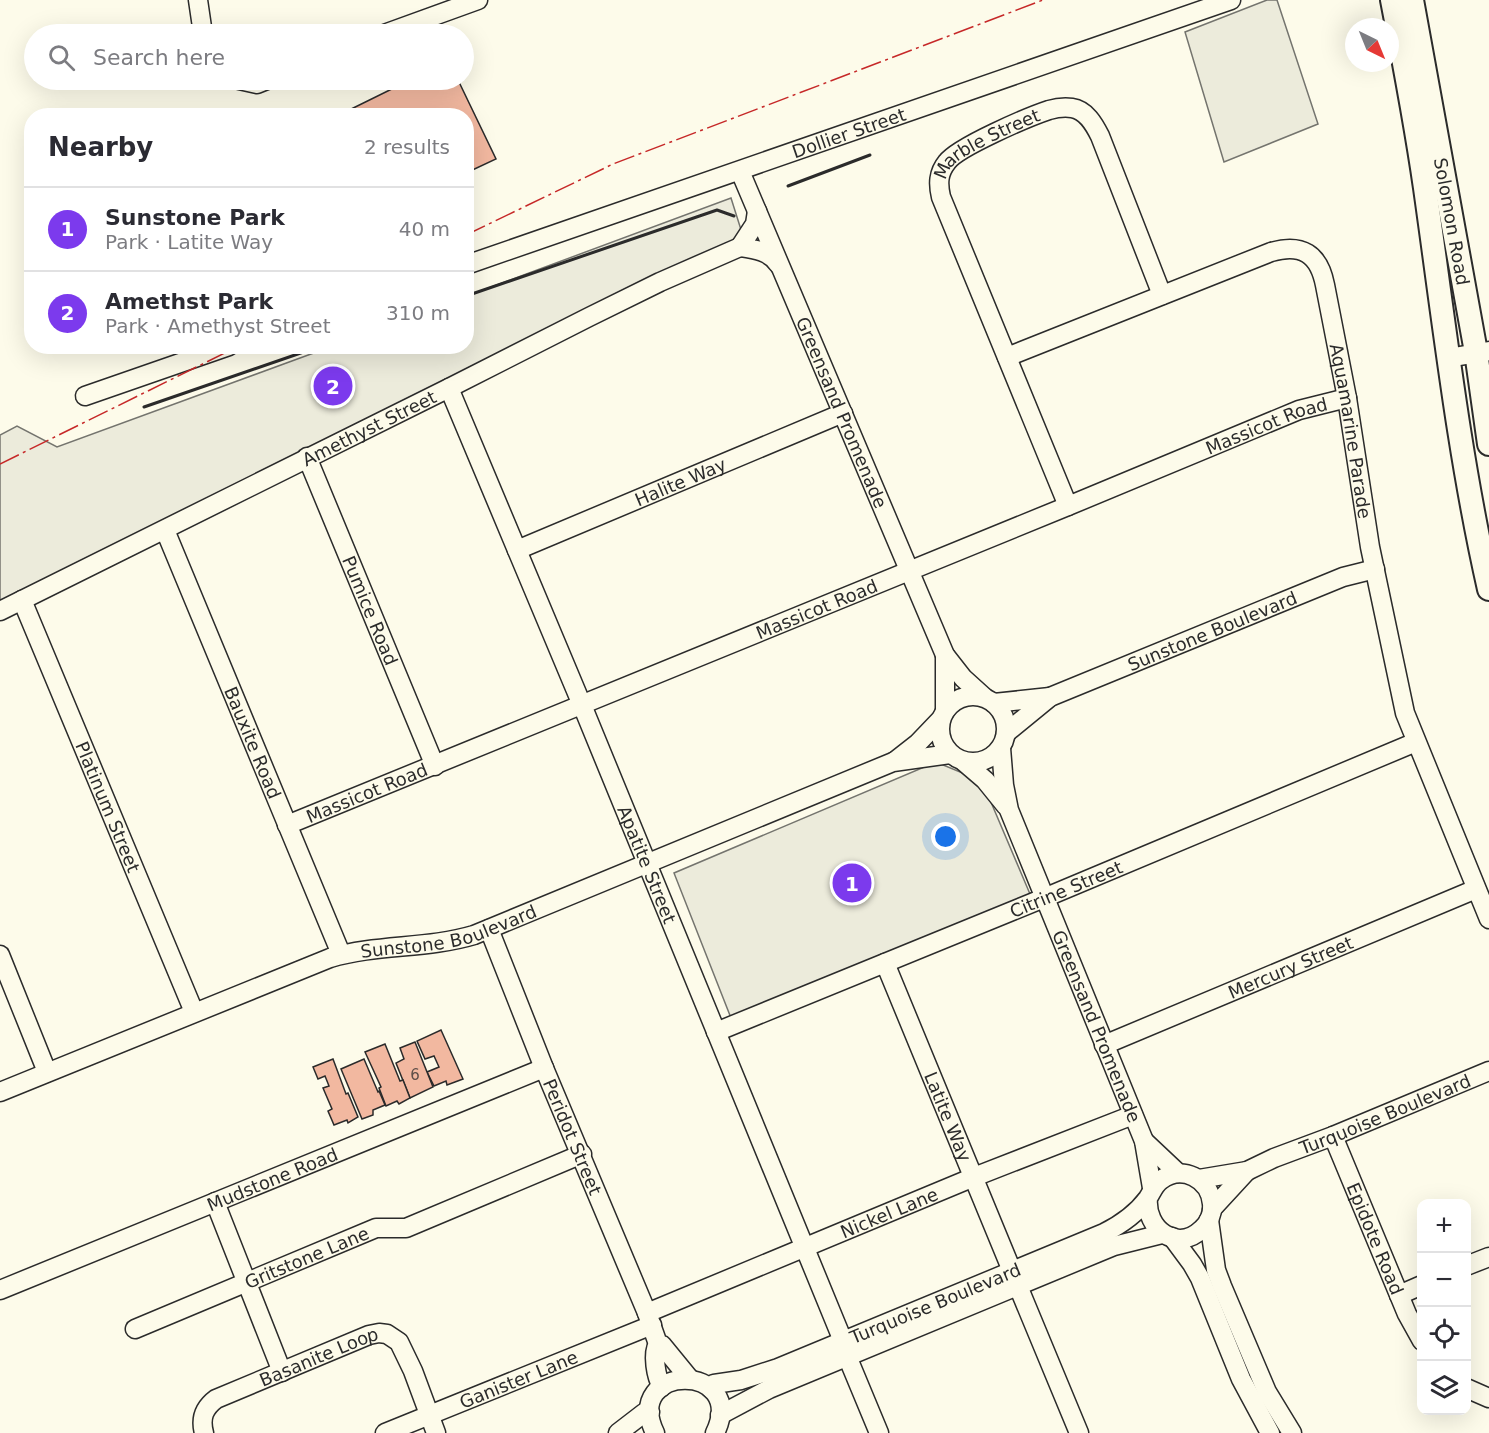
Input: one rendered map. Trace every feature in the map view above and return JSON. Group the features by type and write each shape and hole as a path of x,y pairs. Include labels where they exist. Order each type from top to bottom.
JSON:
{"main road":[{"path":"1379,0 1384,18"},
{"name":"Solomon Road","path":"1392,0 1420,155 1448,358 1478,542 1489,589"},
{"name":"Solomon Road","path":"1412,0 1482,352 1489,444"},
{"name":"Solomon Road","path":"1395,72 1410,140 1420,155"}],"street":[{"path":"198,0 202,24"},
{"path":"412,24 478,0"},
{"name":"Dollier Street","path":"474,262 1231,0"},
{"name":"Marble Street","path":"1068,506 941,197 938,181 946,163 961,150 1050,110 1077,109 1094,124 1162,295"},
{"name":"Greensand Promenade","path":"740,171 945,655 963,678 989,700"},
{"path":"757,211 755,224 740,247 756,249 770,255 776,259 783,270"},
{"name":"Amethyst Street","path":"0,611 588,317 740,247"},
{"name":"Aquamarine Parade","path":"1006,357 1270,252 1285,248 1306,252 1316,260 1322,269 1376,569 1405,713 1489,919"},
{"path":"1448,358 1482,352"},
{"path":"85,396 206,354"},
{"name":"Apatite Street","path":"449,388 582,705 879,1433"},
{"name":"Massicot Road","path":"287,825 1299,410 1347,398"},
{"name":"Halite Way","path":"517,550 843,413"},
{"name":"Pumice Road","path":"307,457 435,766"},
{"name":"Bauxite Road","path":"165,530 341,954"},
{"name":"Sunstone Boulevard","path":"989,700 1050,697 1343,577 1376,569"},
{"name":"Platinum Street","path":"22,600 194,1012"},
{"name":"Greensand Promenade","path":"943,715 945,655"},
{"path":"973,696 989,700 1001,711 1006,722 1004,740 986,760 975,763 957,758 941,739 943,715 952,703 962,697 973,696"},
{"name":"Sunstone Boulevard","path":"1004,740 1050,697"},
{"name":"Sunstone Boulevard","path":"0,1092 341,954 447,941 474,935 894,762 918,743 943,715"},
{"name":"Greensand Promenade","path":"1004,740 1002,772 1009,810 1144,1141 1150,1193"},
{"name":"Citrine Street","path":"716,1032 1416,742"},
{"name":"Greensand Promenade","path":"957,758 986,780 1009,810"},
{"name":"Sunstone Boulevard","path":"894,762 957,758"},
{"name":"Mercury Street","path":"1104,1045 1476,889"},
{"name":"Peridot Street","path":"489,929 658,1344 662,1345 689,1378"},
{"name":"Latite Way","path":"885,963 1078,1433"},
{"path":"2,964 46,1072"},
{"name":"Mudstone Road","path":"2,1283 215,1202 544,1068"},
{"name":"Turquoise Boulevard","path":"1199,1179 1247,1171 1489,1071"},
{"name":"Nickel Lane","path":"649,1319 804,1249 974,1177 1133,1115"},
{"name":"Epidote Road","path":"1333,1136 1407,1314 1417,1332"},
{"name":"Greensand Promenade","path":"1144,1141 1178,1173"},
{"name":"Gritstone Lane","path":"135,1329 376,1228 406,1228 582,1154"},
{"name":"Turquoise Boulevard","path":"1211,1215 1247,1171"},
{"path":"1270,1433 1241,1379 1200,1278 1186,1255 1149,1218 1147,1208 1150,1193 1159,1180 1168,1175 1189,1174 1199,1179 1212,1198 1211,1215 1216,1270 1267,1392 1292,1433"},
{"name":"Turquoise Boulevard","path":"1015,1278 1117,1226 1134,1213 1150,1193"},
{"path":"215,1202 282,1372"},
{"path":"1167,1235 1182,1238 1193,1235 1202,1229 1211,1215"},
{"name":"Turquoise Boulevard","path":"710,1388 714,1384 741,1380 845,1348 1015,1278 1114,1246 1167,1235"},
{"path":"1471,1264 1489,1257"},
{"path":"1399,1295 1417,1287"},
{"name":"Ganister Lane","path":"385,1433 429,1416 649,1319"},
{"name":"Basanite Loop","path":"204,1433 202,1419 210,1404 216,1399 369,1335 379,1333 387,1334 399,1342 436,1433"},
{"name":"Peridot Street","path":"658,1344 655,1349 658,1380 662,1387"},
{"name":"Turquoise Boulevard","path":"720,1415 845,1348"},
{"path":"656,1433 651,1424 650,1412 656,1394 662,1387 675,1380 689,1378 710,1388 716,1397 720,1415 714,1433"},
{"path":"1471,1390 1489,1398"},
{"path":"618,1433 644,1413 650,1412"}],"shaded area":[{"path":"1267,0 1277,0 1318,124 1224,162 1185,32"},
{"path":"731,198 743,236 0,607 0,435 17,426 57,447 311,354 474,354 474,293"},
{"path":"936,762 982,781 1030,894 731,1018 674,873"}],"building":[{"path":"390,90 463,90 471,108 353,108"},
{"path":"474,113 496,159 474,169"},
{"path":"441,1030 463,1079 447,1085 446,1081 434,1086 427,1072 439,1067 434,1056 425,1059 417,1041"},
{"path":"415,1042 433,1087 410,1098 396,1063 404,1059 400,1048"},
{"path":"385,1044 400,1081 403,1080 410,1098 399,1104 397,1101 386,1106 379,1088 381,1087 365,1052"},
{"path":"333,1059 346,1094 348,1093 358,1117 348,1123 347,1120 334,1125 328,1111 332,1109 323,1088 329,1086 325,1076 318,1079 313,1067"},
{"path":"364,1059 385,1105 373,1110 373,1115 362,1119 341,1069"}],"wall":[{"path":"788,186 870,155"},
{"path":"474,293 717,210 734,216"},
{"path":"144,407 298,354"}],"power":[{"path":"474,231 613,164 1043,0"},
{"path":"0,464 223,354"}],"place":[{"name":"Amethst Park","path":"333,386"},
{"name":"Sunstone Park","path":"852,883"}]}
